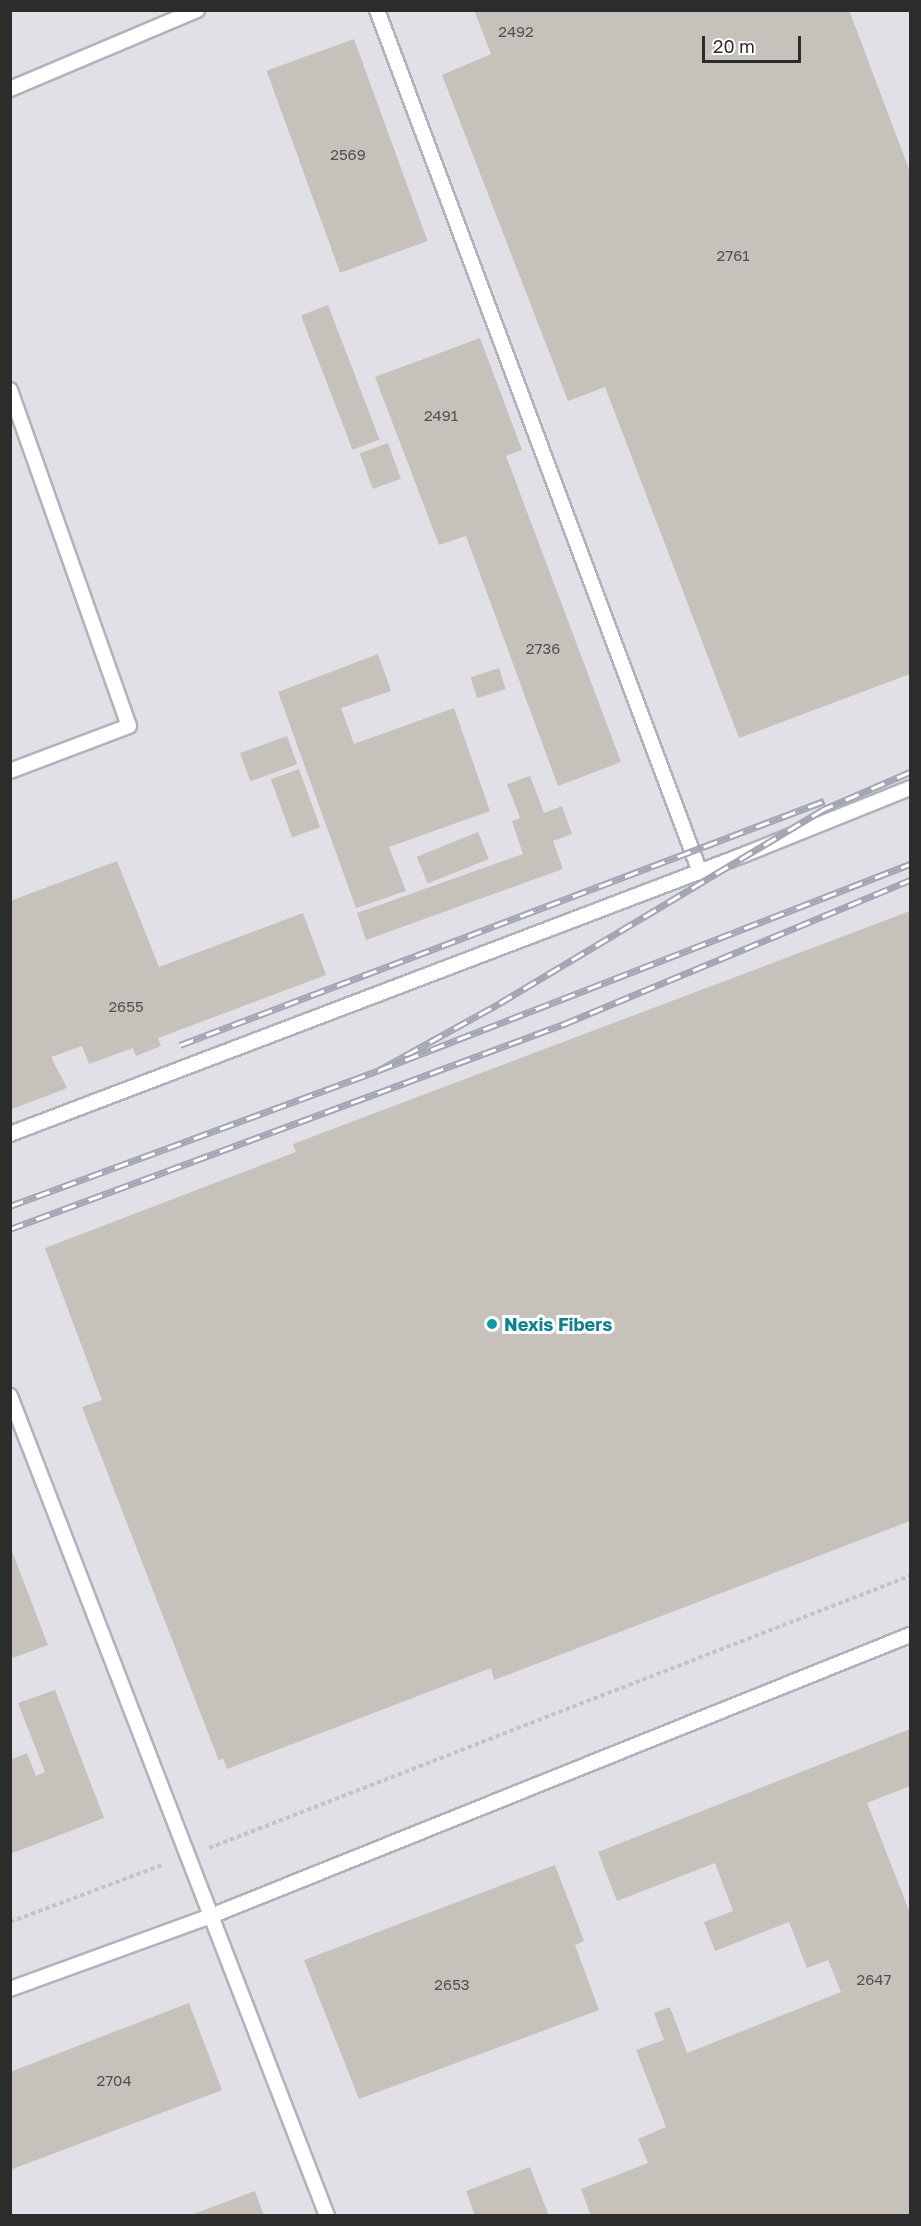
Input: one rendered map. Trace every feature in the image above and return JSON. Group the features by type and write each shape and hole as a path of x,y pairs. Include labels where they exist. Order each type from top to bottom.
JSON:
{"lane":[{"path":"10,89 197,10"},
{"path":"377,10 700,872"},
{"path":"10,390 129,726 10,771"},
{"path":"10,1134 700,872 910,788"},
{"path":"10,1396 327,2216"},
{"path":"10,1989 211,1916 910,1635"}],"path":[{"path":"10,1922 188,1856 910,1576"}],"shaded area":[{"path":"11,11 910,11 910,2215 11,2215"}],"building":[{"path":"474,10 849,10 910,172 910,674 739,738 605,387 568,401 442,75 491,54"},
{"path":"354,39 428,241 340,273 267,71"},
{"path":"328,305 380,439 353,450 301,315"},
{"path":"480,338 522,450 506,456 621,762 558,786 466,536 439,545 375,377"},
{"path":"388,443 401,479 373,489 360,453"},
{"path":"378,654 391,691 341,708 354,744 454,708 490,811 389,847 406,891 356,908 278,692"},
{"path":"499,668 506,689 477,698 470,677"},
{"path":"287,736 297,764 250,781 240,753"},
{"path":"299,769 320,827 292,838 271,779"},
{"path":"530,776 544,813 562,806 572,834 553,841 563,869 366,940 357,913 523,854 512,821 520,818 507,784"},
{"path":"478,832 489,859 428,884 417,857"},
{"path":"117,861 159,967 303,913 326,975 158,1038 161,1046 136,1056 133,1048 89,1064 82,1046 51,1057 67,1088 10,1110 10,901"},
{"name":"Nexis Fibers","path":"910,911 910,1521 494,1680 491,1668 227,1769 223,1758 219,1761 82,1407 102,1400 45,1248 296,1152 293,1144"},
{"path":"10,1546 48,1645 10,1659"},
{"path":"55,1690 104,1818 10,1854 10,1760 27,1753 36,1776 45,1772 18,1703"},
{"path":"910,1729 910,1786 867,1803 910,1913 910,2216 591,2216 581,2189 648,2163 638,2139 666,2127 636,2050 664,2040 654,2013 670,2007 687,2053 841,1992 828,1960 807,1968 789,1922 715,1951 704,1922 733,1911 715,1863 617,1901 598,1852"},
{"path":"555,1865 584,1941 575,1945 599,2010 359,2099 304,1960"},
{"path":"189,2003 222,2090 10,2170 10,2072"},
{"path":"530,2167 549,2216 475,2216 466,2191"},
{"path":"255,2191 264,2216 191,2216 191,2215"}],"railway":[{"path":"910,772 824,809 491,1008 379,1070 910,864"},
{"path":"180,1045 824,801"},
{"path":"10,1229 564,1024 910,880"},
{"path":"10,1206 379,1070"}],"place":[{"name":"Nexis Fibers","path":"492,1324"}]}
